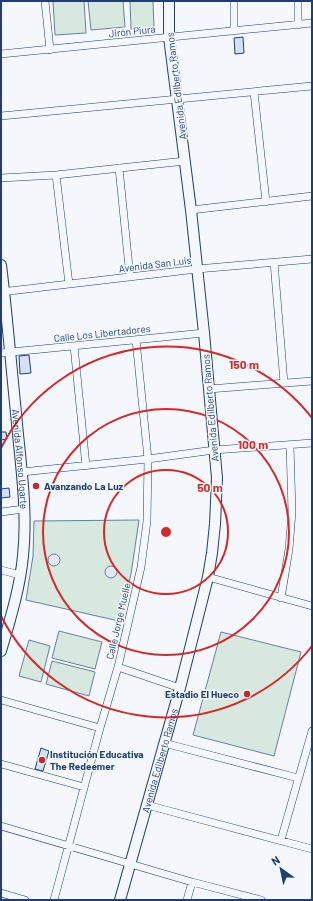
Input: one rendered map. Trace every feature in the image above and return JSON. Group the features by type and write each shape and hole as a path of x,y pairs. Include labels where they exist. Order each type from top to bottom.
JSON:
{"street":[{"path":"45,1 50,50"},
{"name":"Avenida Edilberto Ramos","path":"120,900 180,688 208,577 216,524 217,478 204,333 192,210 170,37 169,1"},
{"path":"234,1 234,31"},
{"path":"298,1 298,24"},
{"name":"Jirón Piura","path":"1,54 312,23"},
{"path":"1,116 312,86"},
{"path":"254,92 266,202"},
{"path":"1,178 56,175 185,161"},
{"path":"119,168 130,277"},
{"path":"56,175 69,284"},
{"path":"192,210 312,196"},
{"name":"Avenida San Luis","path":"3,292 198,269 312,258"},
{"path":"274,262 284,383"},
{"name":"Avenida Alfonso Ugarte","path":"1,265 5,353 22,472 24,509 23,556 20,575 14,605 1,651"},
{"name":"Calle Los Libertadores","path":"5,353 204,333"},
{"name":"Calle Jorge Muelle","path":"54,900 100,728 118,667 141,567 147,521 148,459 136,340"},
{"path":"74,346 86,466"},
{"path":"209,389 312,381"},
{"path":"22,472 148,459 214,450 312,443"},
{"path":"281,598 289,549 292,512 290,445"},
{"path":"1,512 24,509"},
{"path":"1,570 20,575"},
{"path":"208,577 312,606"},
{"path":"118,667 180,688"},
{"path":"1,700 100,728"},
{"path":"281,840 312,731"},
{"path":"164,743 298,778"},
{"path":"1,764 84,787"},
{"path":"147,805 312,849"},
{"path":"1,826 192,882 261,900"},
{"path":"187,900 192,882"},
{"path":"1,893 25,900"}],"shaded area":[{"path":"53,1 84,1 86,33 55,35"},
{"path":"88,1 123,1 125,27 91,30"},
{"path":"130,1 153,1 154,28 131,29"},
{"path":"139,520 131,574 119,621 26,600 33,556 34,521"},
{"path":"54,554 58,556 60,560 58,564 54,566 50,564 48,560 50,556"},
{"path":"109,566 113,566 117,572 113,578 109,578 105,574 105,570"},
{"path":"59,631 102,642 95,669 52,658"},
{"name":"Estadio El Hueco","path":"221,632 301,652 274,756 193,735"},
{"path":"29,640 50,646 41,682 19,676"},
{"path":"52,661 95,672 89,696 46,684"}],"building":[{"path":"243,37 244,53 235,54 234,38"},
{"path":"29,355 31,373 20,374 19,356"},
{"path":"1,432 6,432 7,439 1,440"},
{"path":"9,488 10,497 1,498 1,489"},
{"name":"Institución Educativa The Redeemer","path":"41,748 49,751 43,771 35,769"}],"place":[{"name":"Avanzando La Luz","path":"36,486"},
{"name":"Estadio El Hueco","path":"247,694"},
{"name":"Institución Educativa The Redeemer","path":"42,760"}]}
